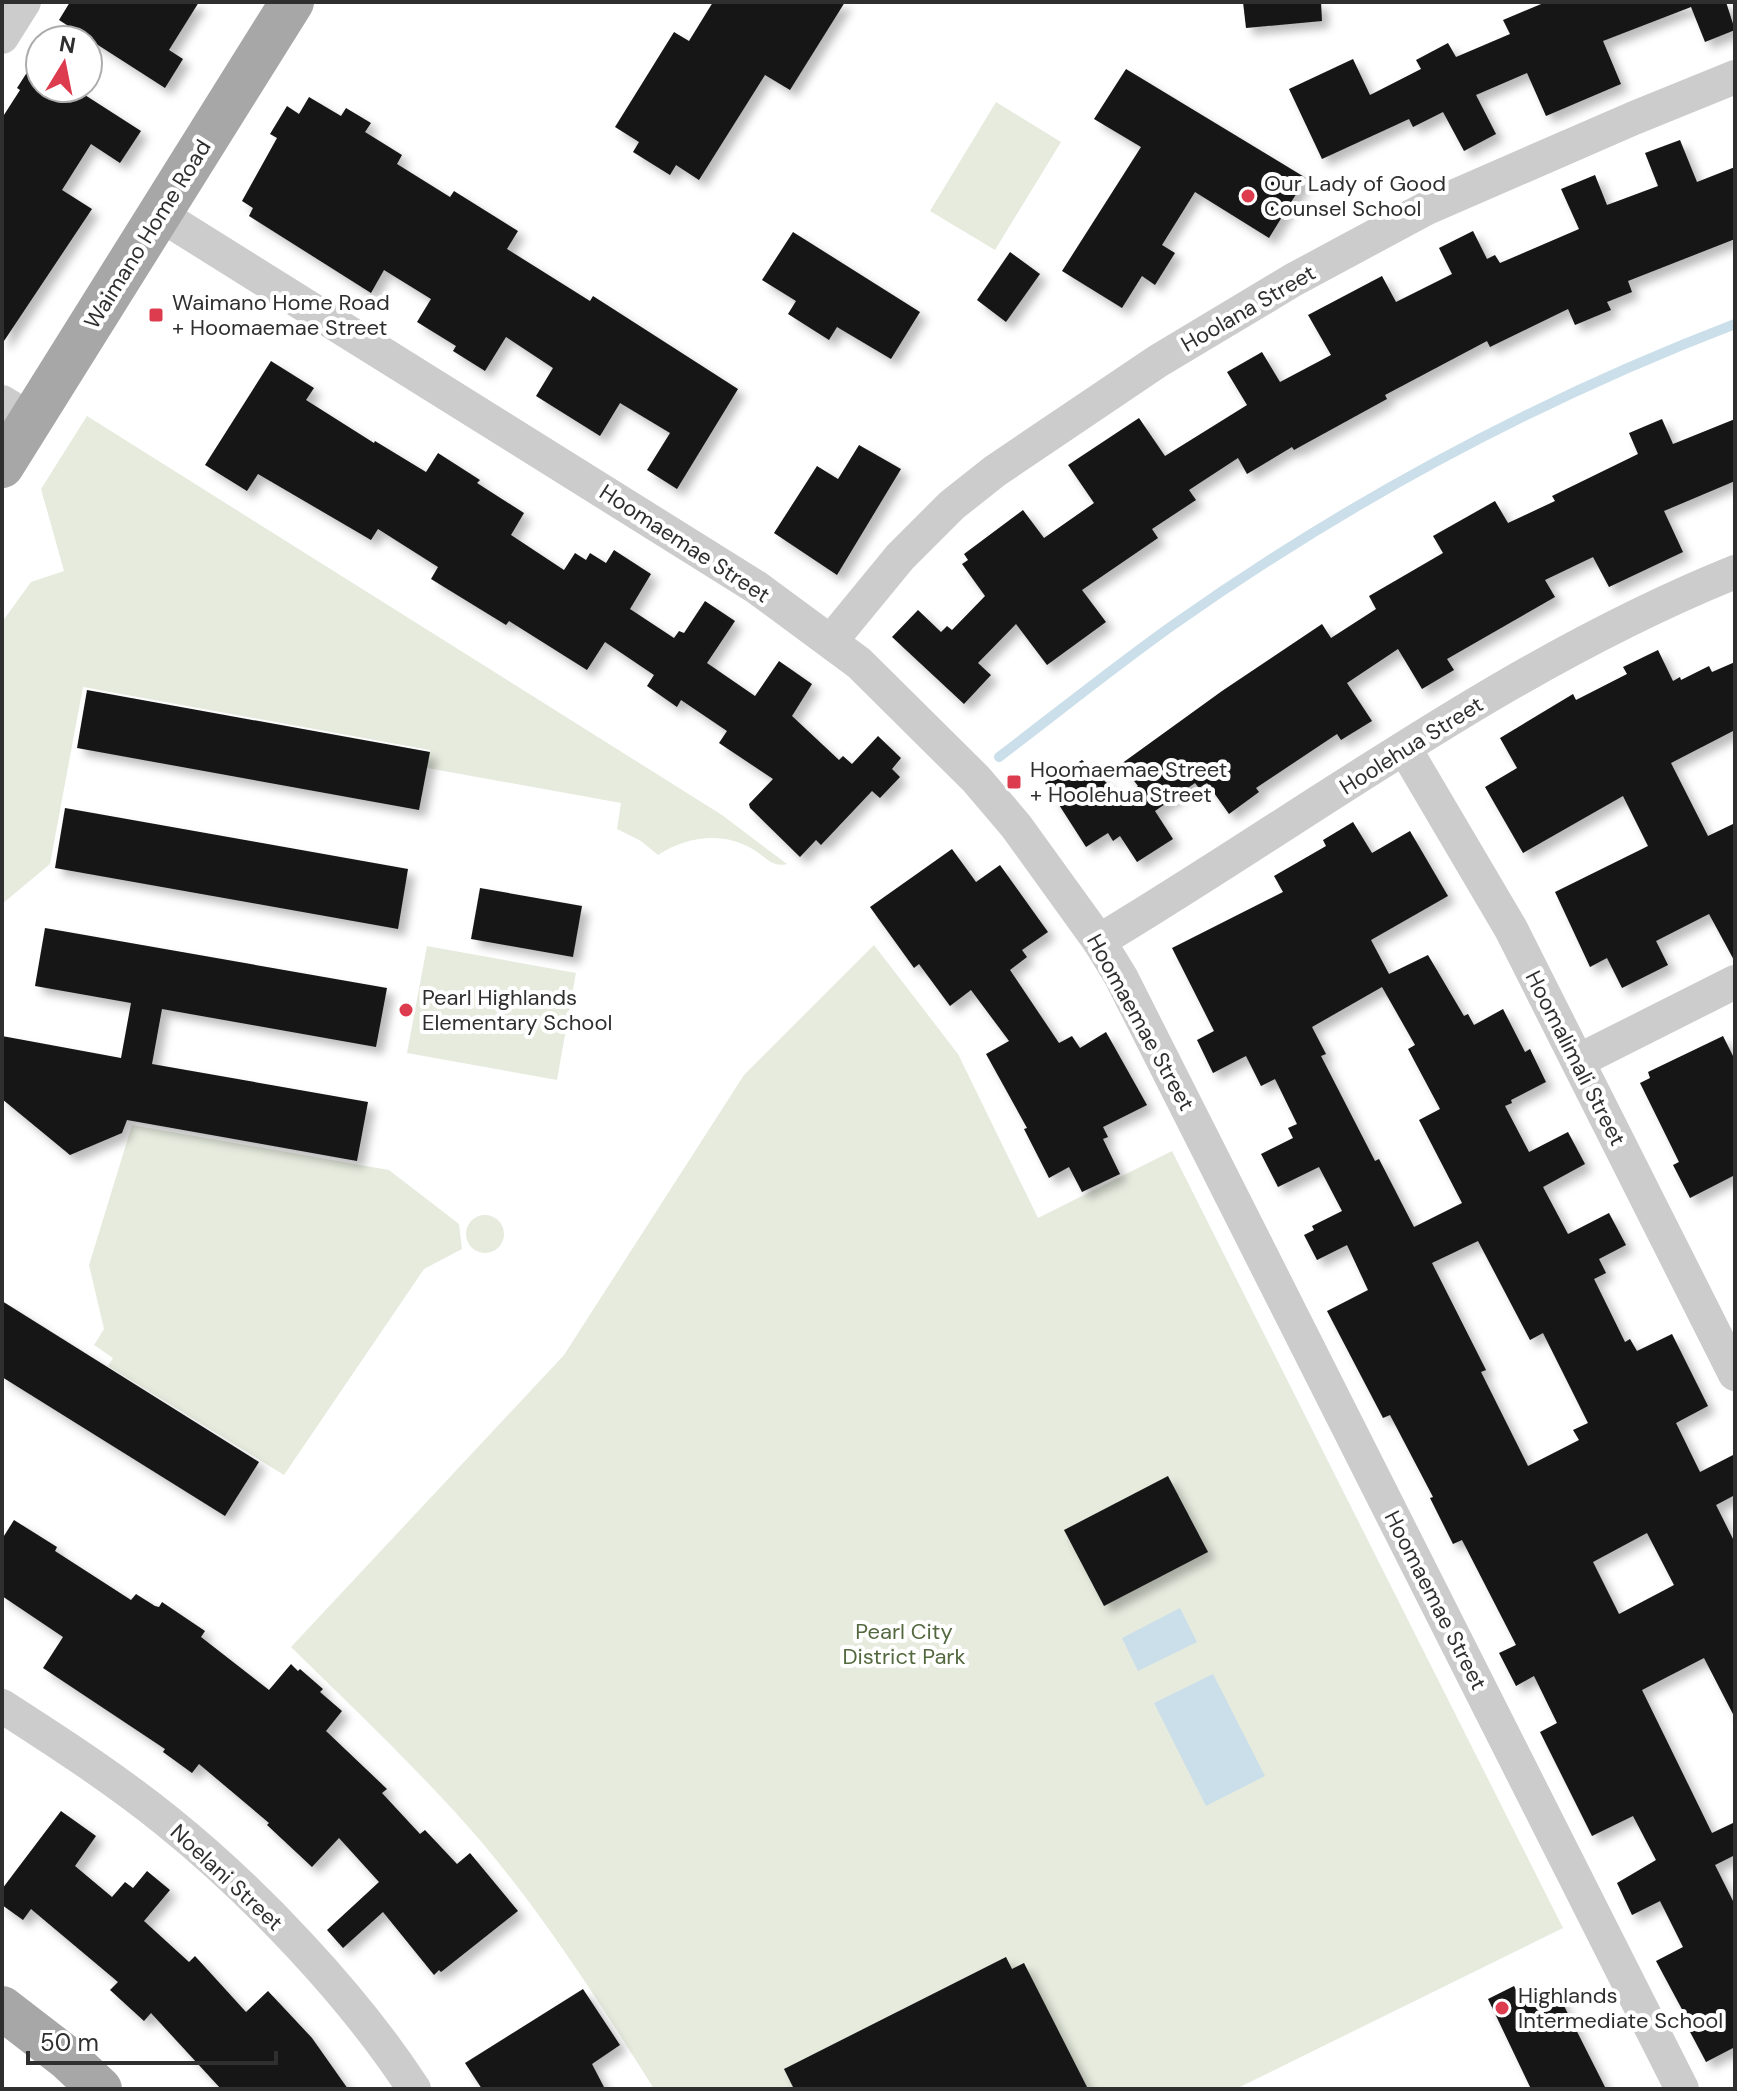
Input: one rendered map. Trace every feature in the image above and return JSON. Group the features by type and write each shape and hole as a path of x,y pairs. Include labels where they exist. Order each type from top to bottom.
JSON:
{"main road":[{"name":"Waimano Home Road","path":"2,466 16,411 159,214 292,2"},
{"path":"2,2008 67,2058 100,2089"}],"street":[{"path":"2,37 24,2"},
{"name":"Hoolana Street","path":"831,641 900,557 952,505 1059,426 1158,361 1293,280 1425,209 1735,77"},
{"name":"Hoomaemae Street","path":"159,214 756,587 859,663 976,779 1016,826 1099,941 1230,1189 1682,2089"},
{"name":"Hoolehua Street","path":"1099,941 1495,693 1586,642 1735,572"},
{"name":"Hoomalimali Street","path":"1405,749 1511,929 1735,1374"},
{"path":"1578,1061 1735,982"},
{"name":"Noelani Street","path":"2,1706 87,1762 167,1821 225,1872 292,1938 356,2011 414,2089"}],"green space":[{"path":"996,102 1061,142 995,250 930,211"},
{"path":"87,416 722,815 787,864 773,863 742,844 718,838 693,840 658,855 641,841 617,829 621,803 427,768 430,750 83,687 50,864 2,904 2,622 31,582 64,571 41,489"},
{"name":"Pearl City District Park","path":"874,945 958,1054 1038,1218 1172,1151 1563,1928 1236,2089 654,2089 549,1930 479,1839 410,1765 291,1647 564,1355 744,1075"},
{"path":"427,946 576,973 557,1080 407,1053"},
{"path":"132,1125 389,1170 459,1224 462,1249 424,1269 284,1475 108,1366 113,1358 94,1345 104,1329 89,1265"},
{"path":"485,1215 499,1220 504,1234 499,1248 485,1253 471,1248 466,1234 471,1220"}],"water":[{"path":"1180,1608 1197,1642 1138,1671 1122,1638"},
{"path":"1213,1674 1265,1776 1206,1806 1154,1703"}],"building":[{"path":"70,2 199,2 169,50 183,59 165,88 104,49 104,24 65,24 59,20"},
{"path":"713,2 845,2 790,90 765,75 699,180 676,165 670,175 633,152 639,142 615,127 674,32 689,41"},
{"path":"1243,2 1321,2 1322,21 1246,28"},
{"path":"1546,2 1726,2 1735,30 1705,42 1691,7 1603,41 1621,84 1546,116 1527,73 1476,95 1496,134 1464,151 1443,112 1413,127 1409,119 1322,159 1289,89 1353,59 1370,95 1421,69 1416,60 1448,43 1456,57 1510,34 1503,20"},
{"name":"Our Lady of Good Counsel School","path":"1126,69 1306,178 1269,238 1195,192 1162,245 1175,253 1155,285 1142,276 1122,308 1062,271 1141,147 1094,119"},
{"path":"24,77 24,104 99,104 141,131 120,163 91,144 62,190 92,209 2,344 2,118 20,90 17,88"},
{"path":"309,97 341,116 346,108 371,123 365,132 402,155 397,164 450,197 454,191 518,231 507,249 590,301 593,296 738,389 677,489 647,470 670,433 620,403 600,436 536,396 553,368 506,337 485,371 453,351 456,346 417,322 431,299 384,270 371,293 249,216 253,208 242,201 277,138 270,134 287,106 299,114"},
{"path":"1680,140 1697,182 1735,167 1735,239 1628,281 1632,292 1607,302 1611,310 1575,325 1568,309 1490,347 1487,341 1247,474 1238,458 1189,490 1196,500 1152,529 1158,538 1082,590 1106,622 1047,665 1016,624 978,663 991,675 964,704 892,637 918,610 941,632 947,626 952,630 985,596 962,564 968,560 964,554 1023,510 1044,538 1094,503 1068,465 1139,418 1165,456 1247,405 1227,372 1262,352 1280,382 1331,355 1308,315 1382,276 1396,302 1452,274 1439,248 1473,231 1487,259 1495,255 1500,263 1579,229 1561,189 1595,175 1607,205 1658,186 1645,153"},
{"path":"793,232 920,312 891,359 837,327 829,340 788,314 796,301 762,280"},
{"path":"1010,252 1040,274 1006,322 977,300"},
{"path":"271,361 314,388 306,400 374,443 426,472 438,453 480,480 477,483 524,513 511,535 564,570 575,553 586,560 590,553 606,563 614,550 651,574 630,609 674,638 679,631 684,633 705,601 735,621 707,663 755,696 779,661 812,684 792,716 839,760 843,756 852,764 878,736 901,758 892,769 900,777 880,798 872,791 821,845 816,840 800,857 750,808 749,804 773,779 719,743 727,731 681,700 677,707 647,686 654,675 605,642 587,670 509,621 506,625 431,579 438,567 378,529 371,540 258,474 247,491 205,465"},
{"path":"1662,419 1673,444 1735,419 1735,481 1664,511 1683,552 1609,587 1593,557 1545,580 1555,597 1447,659 1454,670 1422,689 1398,649 1347,683 1372,721 1341,740 1337,734 1256,788 1259,792 1229,814 1207,783 1199,788 1195,783 1155,811 1173,839 1137,862 1120,836 1113,841 1108,833 1086,847 1045,783 1082,760 1124,799 1138,786 1121,764 1322,624 1331,638 1376,609 1369,596 1443,553 1433,536 1495,501 1508,523 1555,501 1552,496 1638,454 1629,433"},
{"path":"859,445 901,469 837,575 774,533 817,466 838,479"},
{"path":"1658,650 1673,681 1709,666 1712,672 1735,662 1735,730 1671,763 1708,836 1735,823 1735,962 1709,914 1656,941 1668,965 1622,988 1607,958 1590,967 1555,892 1648,846 1623,796 1523,853 1485,787 1517,768 1500,738 1573,694 1576,700 1627,674 1623,667"},
{"path":"87,690 430,752 419,810 77,748"},
{"path":"65,808 408,869 398,929 55,868"},
{"path":"1353,822 1372,853 1410,831 1448,896 1371,940 1389,974 1428,955 1464,1016 1468,1014 1474,1025 1503,1009 1525,1052 1530,1049 1546,1082 1505,1106 1529,1152 1568,1132 1585,1164 1543,1187 1568,1234 1609,1213 1626,1245 1599,1259 1606,1273 1594,1279 1625,1342 1630,1339 1637,1351 1672,1334 1708,1406 1676,1423 1700,1472 1735,1454 1735,1495 1716,1505 1735,1543 1735,1718 1704,1658 1642,1690 1712,1833 1735,1822 1735,1855 1715,1865 1735,1905 1735,2047 1706,2062 1689,2030 1692,2028 1656,1961 1683,1947 1660,1901 1632,1915 1617,1883 1656,1860 1633,1816 1592,1836 1540,1732 1557,1723 1534,1676 1516,1686 1499,1653 1516,1645 1462,1540 1453,1544 1430,1498 1433,1497 1390,1415 1383,1418 1327,1311 1368,1290 1347,1245 1317,1260 1304,1235 1314,1230 1312,1226 1342,1211 1319,1167 1278,1187 1261,1154 1293,1138 1288,1128 1297,1124 1275,1079 1261,1086 1246,1056 1213,1073 1197,1040 1214,1031 1172,948 1283,892 1274,876 1326,846 1323,840","holes":["1382,987 1415,1045 1408,1049 1440,1109 1419,1120 1462,1203 1414,1227 1379,1159 1375,1161 1321,1056 1326,1054 1312,1027","1478,1241 1530,1340 1543,1333 1588,1423 1573,1430 1579,1440 1528,1466 1481,1372 1486,1370 1432,1263","1647,1533 1674,1585 1619,1614 1593,1562"]},
{"path":"952,849 976,882 1000,865 1048,932 1022,950 1027,957 1010,970 1059,1043 1072,1036 1080,1048 1106,1032 1147,1105 1103,1127 1108,1137 1103,1139 1120,1174 1082,1192 1069,1167 1049,1178 1024,1129 1027,1128 986,1054 1009,1041 971,990 950,1006 919,964 914,968 870,907"},
{"path":"480,888 582,906 573,957 471,939"},
{"path":"45,928 387,988 376,1047 162,1009 152,1064 368,1102 357,1161 127,1120 122,1133 70,1155 2,1099 2,1036 121,1058 131,1003 35,986"},
{"path":"1723,1036 1735,1060 1735,1175 1690,1198 1673,1165 1679,1162 1640,1083 1650,1078 1648,1072"},
{"path":"2,1301 259,1462 225,1516 2,1377"},
{"path":"1168,1476 1208,1552 1104,1606 1064,1530"},
{"path":"14,1520 57,1547 55,1551 131,1600 136,1594 155,1606 159,1607 162,1602 205,1631 201,1637 269,1690 291,1664 298,1671 300,1669 342,1711 326,1731 387,1789 382,1793 420,1834 425,1830 457,1864 470,1853 518,1911 434,1975 383,1912 343,1948 327,1930 379,1882 339,1838 312,1867 267,1825 269,1823 199,1764 192,1773 163,1752 165,1749 43,1668 63,1637 2,1596 2,1539"},
{"path":"61,1811 96,1836 75,1866 112,1897 125,1882 133,1888 147,1871 170,1890 144,1921 189,1962 195,1956 246,2012 268,1991 312,2038 348,2089 221,2089 151,2013 144,2021 110,1990 118,1982 31,1909 23,1920 2,1905 2,1889"},
{"path":"1006,1957 1012,1969 1024,1963 1088,2089 794,2089 784,2069"},
{"path":"1514,1986 1522,2002 1554,1986 1606,2089 1531,2089 1488,1999"},
{"path":"583,1989 620,2045 592,2064 605,2089 482,2089 465,2063"}],"waterway":[{"path":"999,757 1173,625 1306,537 1375,496 1516,420 1735,324"}],"place":[{"name":"Our Lady of Good Counsel School","path":"1248,196"},
{"name":"Waimano Home Road + Hoomaemae Street","path":"156,315"},
{"name":"Hoomaemae Street + Hoolehua Street","path":"1014,782"},
{"name":"Pearl Highlands Elementary School","path":"406,1010"},
{"name":"Highlands Intermediate School","path":"1502,2008"}]}
